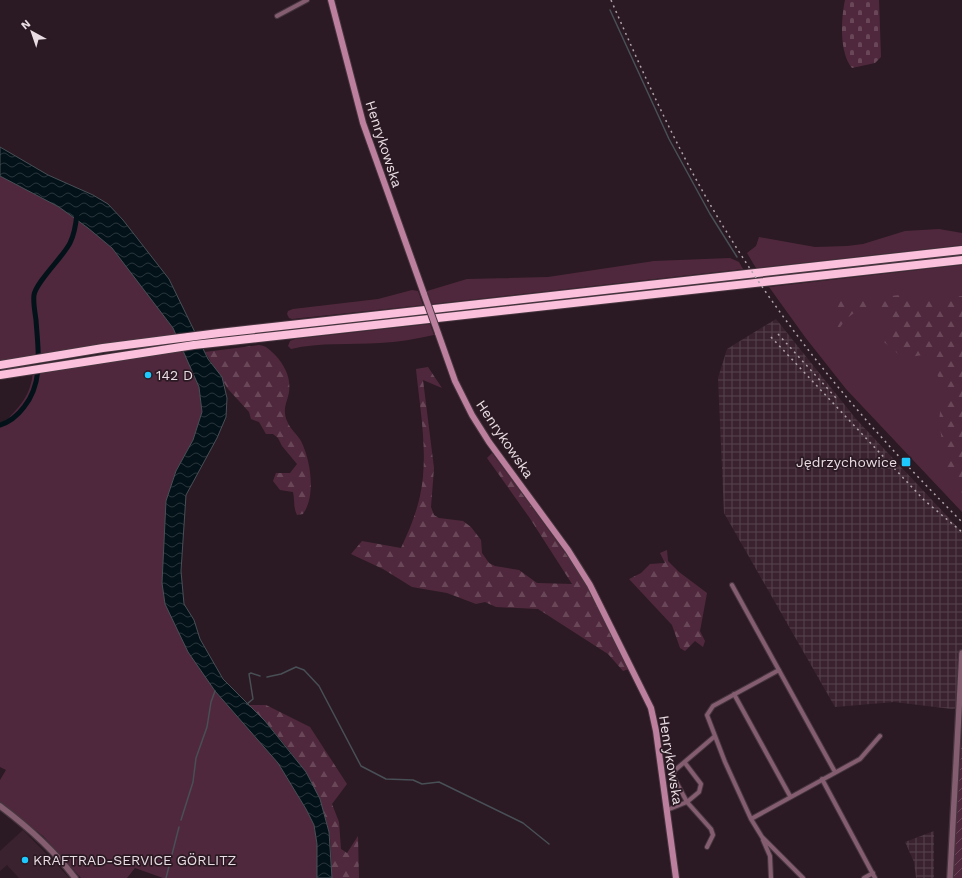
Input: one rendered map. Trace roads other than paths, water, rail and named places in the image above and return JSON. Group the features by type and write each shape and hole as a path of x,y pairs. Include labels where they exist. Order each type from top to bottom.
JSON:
{"highway":[{"path":"0,365 232,331 962,250"},
{"path":"0,375 104,357 194,345 962,260"}],"main road":[{"name":"Henrykowska","path":"331,0 363,123 455,381 472,416 489,442 568,550 590,585 650,708 656,731 676,878"}],"street":[{"path":"277,16 307,0"},
{"path":"732,585 835,772"},
{"path":"950,878 962,653"},
{"path":"772,878 770,856 762,837 751,819 708,720 708,712 713,706 778,670"},
{"path":"734,694 790,796"},
{"path":"707,847 713,835 711,829 687,802 678,786 674,774 676,769 685,763 715,736"},
{"path":"751,819 790,796 860,759 880,736"},
{"path":"667,810 687,802 696,796 701,789 701,784 685,763"},
{"path":"822,779 875,878"},
{"path":"0,806 28,827 52,851 75,878"},
{"path":"762,837 803,878"},
{"path":"864,878 873,873"}],"water":[{"path":"0,147 48,175 93,195 108,204 123,220 169,279 208,359 222,377 227,398 226,417 217,438 186,495 181,571 184,604 194,620 200,639 223,679 265,721 306,772 320,799 329,832 332,878 317,878 317,844 314,825 278,763 215,691 188,652 165,604 162,583 166,501 176,471 193,440 202,412 199,387 173,328 112,248 59,207 0,176"}],"waterway":[{"path":"610,10 669,139 710,214 737,257"},
{"path":"0,425 4,424 19,413 35,387 38,354 34,295 39,283 67,249 73,236 77,213"},
{"path":"267,677 281,674 296,667 304,670 319,686 361,766 386,779 413,780 422,784 439,782 523,823 549,844"},
{"path":"247,704 253,699 249,674 251,673 260,676"},
{"path":"181,820 193,782 196,758 207,727 211,702 215,691"},
{"path":"166,878 179,827"}],"railway":[{"path":"611,0 652,92 681,152 731,239 756,278 782,315 838,387 898,456 962,522"},
{"path":"778,334 837,399"},
{"path":"771,337 924,500 962,532"}],"place":[{"name":"142 D","path":"148,375"},
{"name":"Jędrzychowice","path":"906,462"},
{"name":"KRAFTRAD-SERVICE GÖRLITZ","path":"25,860"}]}
